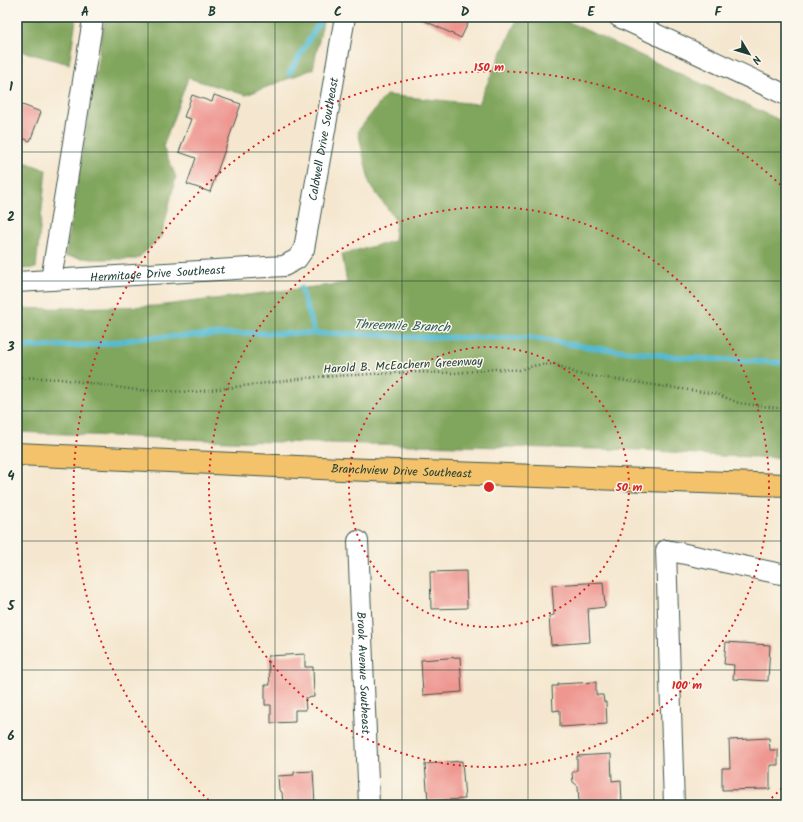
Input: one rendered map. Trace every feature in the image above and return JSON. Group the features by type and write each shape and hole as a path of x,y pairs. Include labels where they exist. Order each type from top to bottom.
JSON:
{"main road":[{"name":"Branchview Drive Southeast","path":"17,454 334,468 786,485"}],"street":[{"name":"Caldwell Drive Southeast","path":"297,259 304,249 345,17"},
{"path":"619,17 786,95"},
{"path":"51,280 93,19"},
{"name":"Hermitage Drive Southeast","path":"17,282 284,266 297,259"},
{"name":"Brook Avenue Southeast","path":"358,541 369,805"},
{"path":"674,805 666,550 786,575"}],"path":[{"name":"Harold B. McEachern Greenway","path":"17,377 61,379 136,390 194,392 316,377 411,372 455,373 495,369 519,370 536,365 554,364 578,374 717,394 739,403 786,409"}],"green space":[{"path":"17,17 72,17 76,20 69,64 17,50"},
{"path":"124,17 324,17 313,69 246,95 188,78 163,147 176,177 161,237 137,259 93,259 65,256 104,23"},
{"path":"518,17 558,17 786,123 786,458 722,456 643,450 229,441 17,432 17,309 156,306 347,283 342,254 394,241 396,220 370,185 358,131 386,95 478,104"},
{"path":"17,159 46,170 36,268 17,269"}],"building":[{"path":"417,17 471,17 461,38"},
{"path":"192,95 212,102 214,95 241,104 210,192 187,184 196,158 179,152 191,119 184,117"},
{"path":"17,103 41,112 30,141 17,136"},
{"path":"466,571 467,608 431,609 430,572"},
{"path":"603,582 605,607 588,609 590,642 551,645 549,616 554,615 552,585"},
{"path":"726,642 770,645 768,681 733,679 734,665 724,664"},
{"path":"305,654 305,667 313,667 314,697 305,698 306,710 295,710 295,722 271,723 271,705 265,705 265,685 270,685 268,656"},
{"path":"460,657 462,692 423,695 421,660"},
{"path":"596,682 596,695 603,695 604,702 606,702 607,724 560,727 560,710 553,711 552,686 558,686 558,684"},
{"path":"769,738 770,750 778,750 778,765 770,765 770,789 722,790 722,768 730,768 729,740"},
{"path":"611,754 612,781 621,780 622,804 579,805 578,786 573,782 572,773 577,770 577,756"},
{"path":"462,761 465,799 428,801 425,764"},
{"path":"313,771 315,804 283,805 282,792 279,790 278,776 294,775 294,772"}],"waterway":[{"path":"289,74 321,17"},
{"path":"301,288 315,333"},
{"name":"Threemile Branch","path":"17,347 94,345 144,338 248,333 371,334 403,337 532,338 594,348 690,358 786,363"}]}
